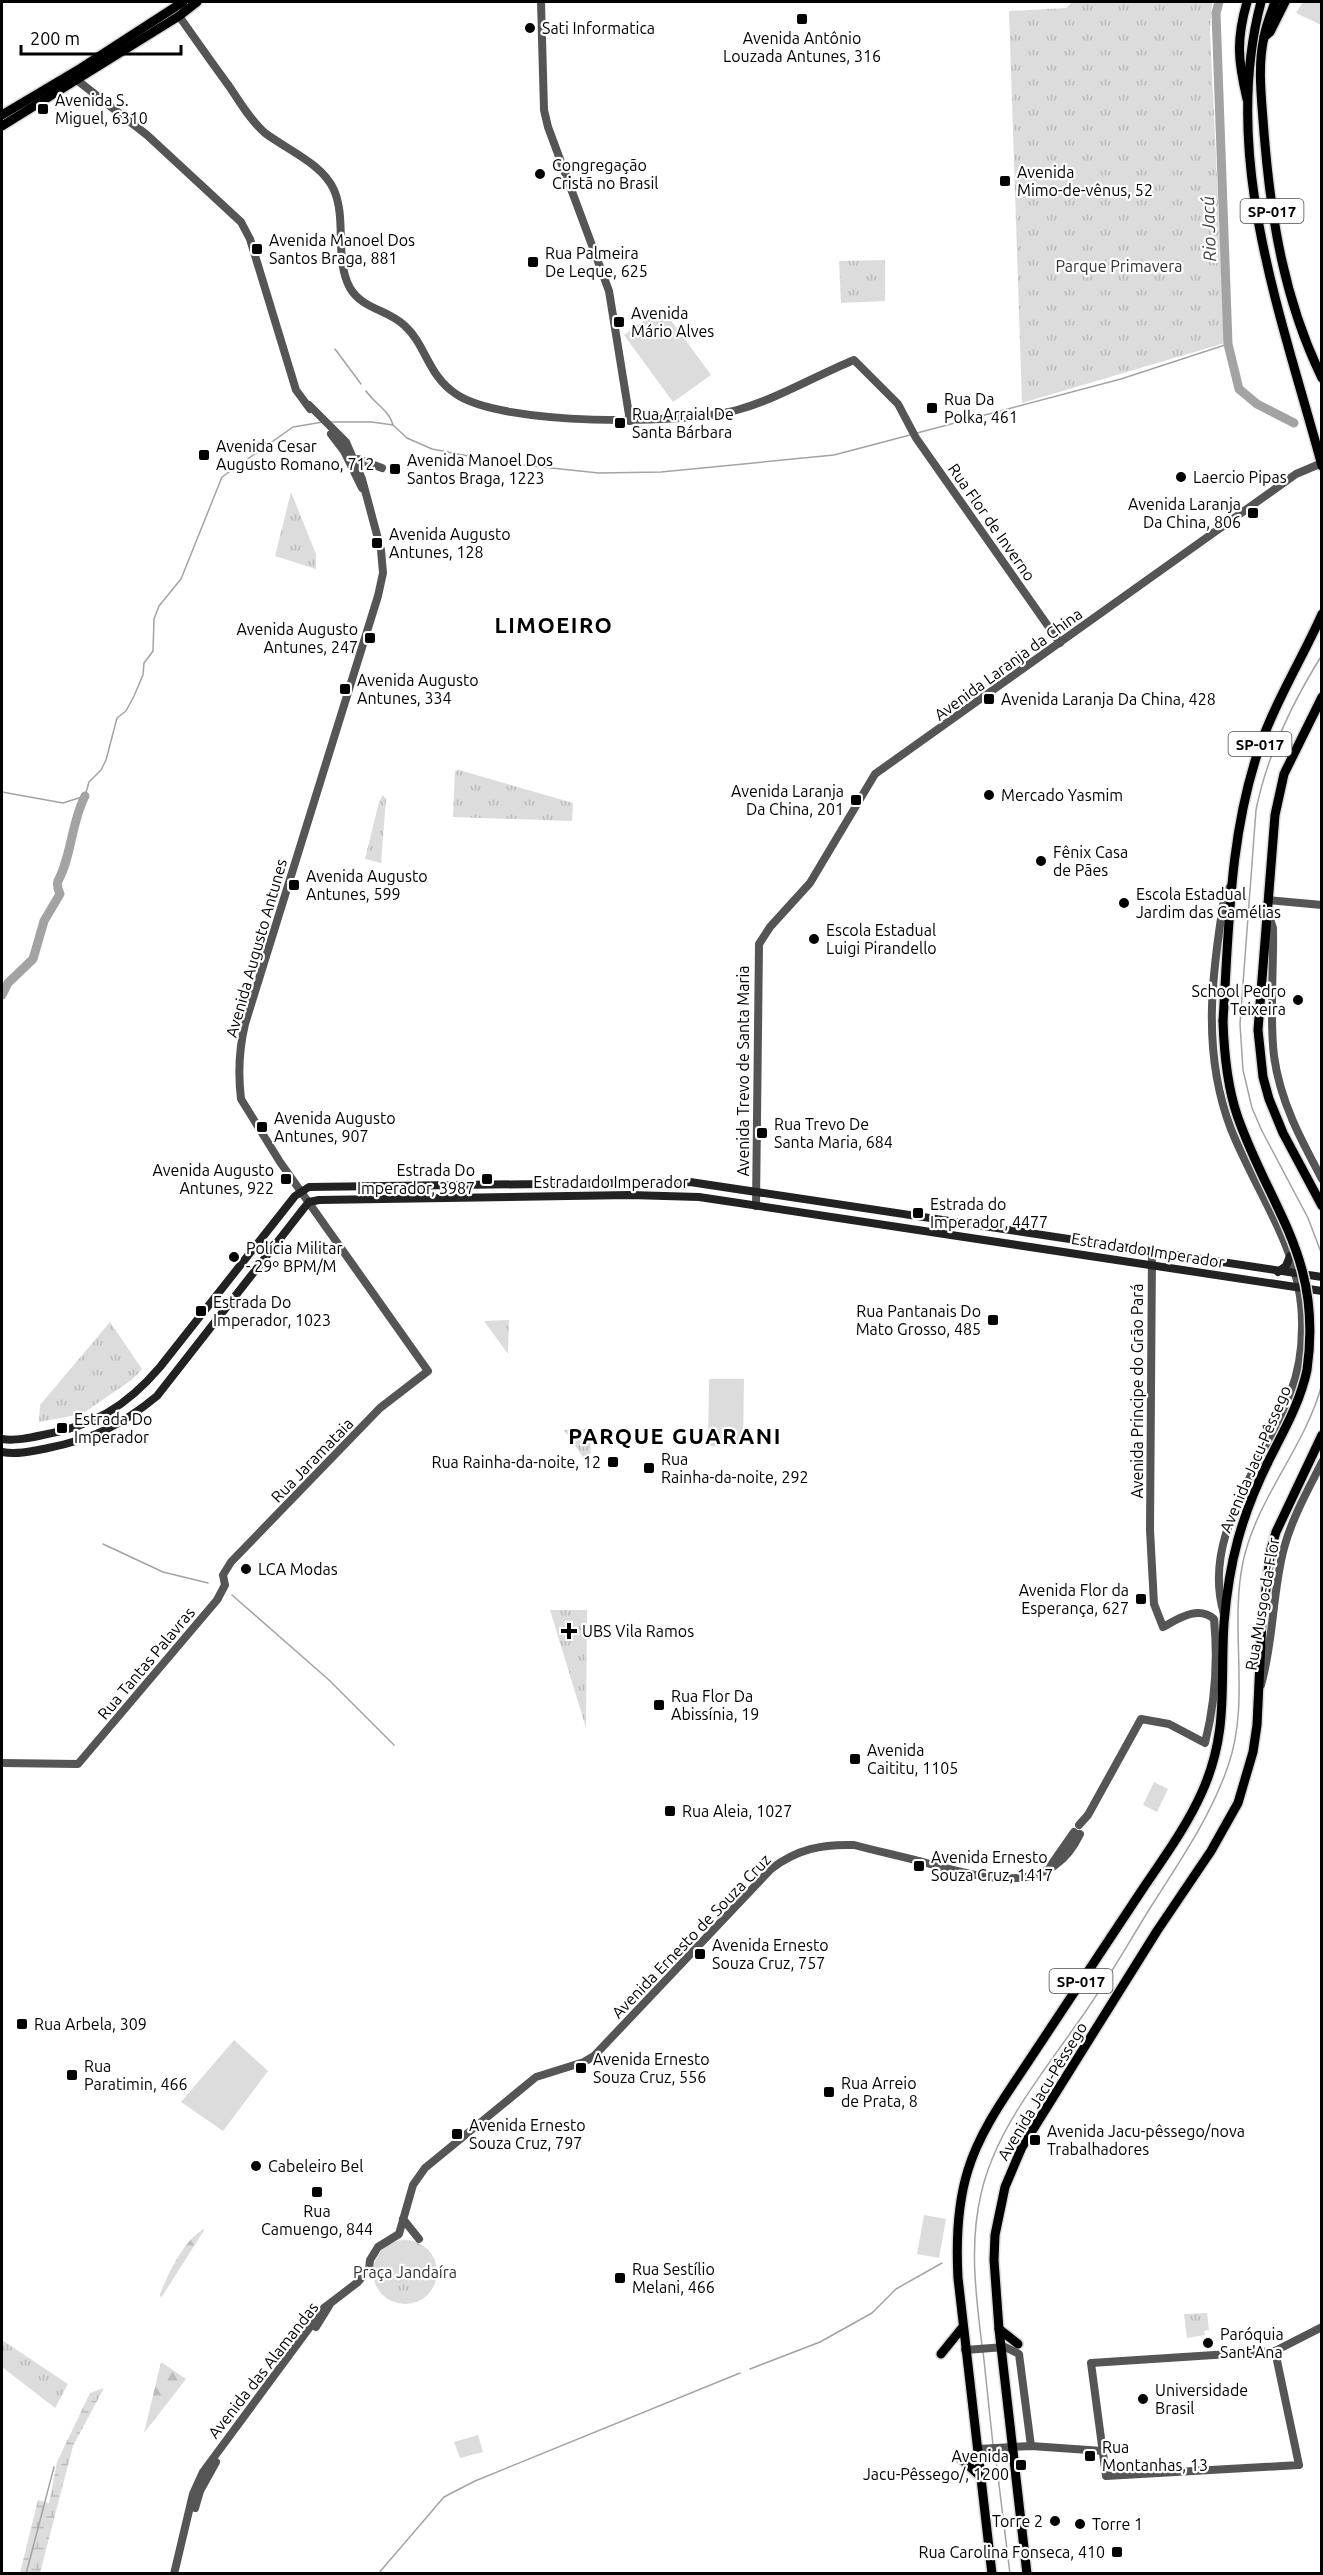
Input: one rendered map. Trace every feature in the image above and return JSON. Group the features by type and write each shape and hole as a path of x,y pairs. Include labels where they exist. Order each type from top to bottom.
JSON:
{"main road":[{"path":"2,126 183,2"},
{"path":"2,115 73,78 179,16 197,2"},
{"path":"1247,2 1240,24 1238,59 1248,102"},
{"name":"SP-017","path":"1261,2 1251,44 1248,102 1253,180 1269,271 1321,464"},
{"name":"SP-017","path":"1275,2 1264,38 1261,89 1271,207 1288,292 1307,348 1322,378"},
{"path":"1264,38 1270,32 1285,2"},
{"name":"Avenida Jacu-Pêssego","path":"992,2574 968,2350 962,2328 957,2229 963,2186 974,2153 998,2108 1192,1814 1216,1757 1220,1669 1229,1571 1238,1534 1303,1386 1310,1351 1312,1305 1309,1279 1296,1237 1238,1116 1226,1066 1223,1021 1232,885 1248,786 1274,710 1322,614"},
{"name":"SP-017","path":"1322,697 1284,774 1274,824 1258,1030 1263,1077 1269,1099 1283,1133 1322,1206"},
{"name":"Estrada do Imperador","path":"301,1190 329,1186 690,1182 1318,1277"},
{"path":"2,1439 25,1439 91,1424 121,1404 148,1381 301,1190"},
{"path":"756,1206 769,1193"},
{"name":"Estrada do Imperador","path":"309,1202 343,1199 664,1195 699,1197 1319,1291"},
{"path":"2,1452 24,1453 81,1442 96,1436 157,1396 309,1202"},
{"path":"248,1255 264,1258"},
{"path":"1217,1276 1220,1269 1226,1267 1265,1274 1277,1272 1286,1266 1290,1256"},
{"name":"Avenida Jacu-Pêssego","path":"1027,2574 998,2347 995,2235 1005,2187 1012,2167 1105,2015 1225,1829 1238,1803 1253,1752 1260,1686 1262,1620 1271,1549 1276,1532 1322,1435"},
{"path":"941,2354 962,2328"},
{"path":"999,2329 1018,2344"},
{"path":"958,2456 980,2476"}],"street":[{"path":"179,16 258,127 314,167 334,189 344,266 351,290 364,303 406,327 429,366 453,393 485,407 579,419 630,421 609,291 548,127 544,110 541,2"},
{"name":"Avenida Augusto Antunes","path":"73,78 147,135 242,222 250,238 296,390 330,429 346,442 356,462 381,550 381,586 260,970 242,1037 241,1099 309,1202 428,1371"},
{"name":"Rua Flor de Inverno","path":"630,421 738,410 854,360 898,404 916,438 1060,643"},
{"name":"Avenida Augusto Antunes","path":"330,429 363,489"},
{"path":"356,462 358,459 363,459 381,468"},
{"name":"Avenida Laranja da China","path":"761,938 810,883 875,774 1298,473 1321,464"},
{"path":"1225,1618 1219,1587 1224,1541 1239,1500 1291,1393 1302,1336 1299,1289 1290,1256 1223,1107 1211,1026 1212,981 1225,893 1232,885"},
{"path":"1268,900 1322,905"},
{"path":"1267,911 1273,928 1273,1031 1279,1079 1294,1127 1322,1179"},
{"name":"Avenida Trevo de Santa Maria","path":"756,1206 757,952 761,938"},
{"name":"Avenida Principe do Grão Pará","path":"1152,1252 1150,1530 1153,1597 1156,1614 1163,1627 1191,1613 1206,1614 1214,1619 1220,1669"},
{"name":"Rua Jaramataia","path":"223,1575 231,1562 380,1408 428,1371"},
{"name":"Rua Musgo-da-Flor","path":"1260,1686 1267,1662 1284,1549 1293,1522 1322,1462"},
{"name":"Rua Tantas Palavras","path":"2,1763 78,1764 218,1600 225,1585 223,1575"},
{"name":"Avenida Ernesto de Souza Cruz","path":"403,2219 413,2186 425,2168 536,2077 584,2062 594,2056 756,1883 781,1861 805,1849 834,1844 854,1845 984,1878 1002,1880 1034,1875 1068,1854 1141,1719 1169,1724 1205,1743 1219,1685"},
{"path":"330,2306 369,2269 370,2260 378,2247 399,2234 403,2219"},
{"path":"403,2219 419,2239"},
{"name":"Avenida das Alamandas","path":"174,2574 193,2494 203,2472 324,2308 330,2306"},
{"name":"Avenida das Alamandas","path":"180,2574 197,2500 208,2473 330,2306"},
{"path":"1275,2351 1299,2465 1106,2476 1091,2363 1275,2351 1322,2327"},
{"path":"968,2350 998,2347 1019,2354 1031,2446"},
{"path":"980,2449 1031,2446 1103,2451"}],"green space":[{"name":"Parque Primavera","path":"1072,2 1212,2 1210,31 1225,343 1022,403 1009,11 1066,8"},
{"path":"1303,2 1321,2 1321,25 1296,13"},
{"path":"885,260 885,301 841,303 839,261"},
{"path":"662,308 711,375 673,402 624,335"},
{"path":"291,492 316,554 316,569 275,556"},
{"path":"459,770 573,803 572,821 453,817 455,771"},
{"path":"383,795 386,799 381,863 365,859 379,802"},
{"path":"509,1320 508,1354 484,1321"},
{"path":"110,1322 142,1369 133,1379 82,1414 39,1422 40,1405"},
{"path":"709,1379 744,1379 743,1446 708,1446"},
{"path":"591,1429 590,1467 564,1430"},
{"path":"550,1610 587,1610 586,1728"},
{"path":"1154,1782 1168,1789 1157,1812 1143,1805"},
{"path":"234,2040 268,2071 223,2131 181,2102"},
{"path":"924,2215 946,2219 939,2258 917,2254"},
{"path":"204,2229 161,2298 160,2294 168,2276 183,2249 196,2234"},
{"name":"Praça Jandaíra","path":"399,2240 411,2240 428,2249 435,2260 437,2272 435,2284 428,2295 411,2304 399,2304 387,2299 378,2290 373,2278 373,2266 378,2254 387,2245"},
{"path":"405,2242 418,2252 399,2278 378,2263 389,2249 396,2254"},
{"path":"1207,2313 1209,2330 1204,2331 1205,2335 1187,2338 1184,2314"},
{"path":"2,2340 68,2384 55,2408 2,2367"},
{"path":"161,2362 186,2379 144,2433"},
{"path":"104,2388 73,2446 40,2573 20,2573 38,2500 49,2503 57,2462 90,2393"},
{"path":"478,2435 483,2452 460,2458 454,2442"}],"waterway":[{"name":"Rio Jacú","path":"1219,2 1216,13 1228,344 1239,389 1257,404 1294,423"},
{"path":"917,433 1121,379 1228,344"},
{"path":"335,349 361,384"},
{"path":"366,391 385,411 393,425"},
{"path":"2,792 63,803 85,796 89,782 101,770 106,760 117,718 126,711 143,675 144,663 153,651 154,619 159,606 181,579 222,477 293,427 323,422"},
{"path":"331,422 372,422 393,425 407,438 432,449 504,463 599,473 661,472 834,455 910,435"},
{"path":"1322,655 1282,730 1267,769 1256,810 1240,1024 1243,1070 1252,1108 1308,1218 1322,1255"},
{"path":"2,995 8,983 33,959 44,921 60,894 57,883 63,871 80,806 85,796"},
{"path":"982,2346 974,2251 977,2213 988,2171 997,2148 1020,2105 1106,1981 1194,1838 1221,1785 1235,1741 1238,1716 1238,1613 1243,1562 1259,1516 1304,1430 1322,1384"},
{"path":"103,1544 163,1572 208,1583"},
{"path":"232,1595 329,1680 394,1745"},
{"path":"750,2369 820,2342 872,2313 896,2289 942,2263"},
{"path":"983,2351 993,2445"},
{"path":"378,2574 444,2497 475,2481 740,2373"},
{"path":"995,2452 1010,2574"},
{"path":"26,2574 54,2467"}],"place":[{"name":"Avenida Antônio Louzada Antunes, 316","path":"802,19"},
{"name":"Sati Informatica","path":"530,28"},
{"name":"Avenida S. Miguel, 6310","path":"43,109"},
{"name":"Congregação Cristã no Brasil","path":"540,174"},
{"name":"Avenida Mimo-de-vênus, 52","path":"1005,181"},
{"name":"Avenida Manoel Dos Santos Braga, 881","path":"257,249"},
{"name":"Rua Palmeira De Leque, 625","path":"533,262"},
{"name":"Avenida Mário Alves","path":"619,322"},
{"name":"Rua Da Polka, 461","path":"932,408"},
{"name":"Rua Arraial De Santa Bárbara","path":"620,423"},
{"name":"Avenida Cesar Augusto Romano, 712","path":"204,455"},
{"name":"Avenida Manoel Dos Santos Braga, 1223","path":"395,469"},
{"name":"Laercio Pipas","path":"1181,477"},
{"name":"Avenida Laranja Da China, 806","path":"1253,513"},
{"name":"Avenida Augusto Antunes, 128","path":"377,543"},
{"name":"Avenida Augusto Antunes, 247","path":"370,638"},
{"name":"Avenida Augusto Antunes, 334","path":"345,689"},
{"name":"Avenida Laranja Da China, 428","path":"989,699"},
{"name":"Mercado Yasmim","path":"989,795"},
{"name":"Avenida Laranja Da China, 201","path":"856,800"},
{"name":"Fênix Casa de Pães","path":"1041,861"},
{"name":"Avenida Augusto Antunes, 599","path":"294,885"},
{"name":"Escola Estadual Jardim das Camélias","path":"1124,903"},
{"name":"Escola Estadual Luigi Pirandello","path":"814,939"},
{"name":"School Pedro Teixeira","path":"1298,1000"},
{"name":"Avenida Augusto Antunes, 907","path":"262,1127"},
{"name":"Rua Trevo De Santa Maria, 684","path":"762,1133"},
{"name":"Avenida Augusto Antunes, 922","path":"286,1179"},
{"name":"Estrada Do Imperador, 3987","path":"487,1179"},
{"name":"Estrada do Imperador, 4477","path":"918,1213"},
{"name":"Polícia Militar - 29º BPM/M","path":"234,1257"},
{"name":"Estrada Do Imperador, 1023","path":"201,1311"},
{"name":"Rua Pantanais Do Mato Grosso, 485","path":"993,1320"},
{"name":"Estrada Do Imperador","path":"62,1428"},
{"name":"Rua Rainha-da-noite, 12","path":"613,1462"},
{"name":"Rua Rainha-da-noite, 292","path":"649,1468"},
{"name":"LCA Modas","path":"246,1569"},
{"name":"Avenida Flor da Esperança, 627","path":"1141,1599"},
{"name":"UBS Vila Ramos","path":"569,1631"},
{"name":"Rua Flor Da Abissínia, 19","path":"659,1705"},
{"name":"Avenida Caititu, 1105","path":"855,1759"},
{"name":"Rua Aleia, 1027","path":"670,1811"},
{"name":"Avenida Ernesto Souza Cruz, 1417","path":"919,1866"},
{"name":"Avenida Ernesto Souza Cruz, 757","path":"700,1954"},
{"name":"Rua Arbela, 309","path":"22,2024"},
{"name":"Avenida Ernesto Souza Cruz, 556","path":"581,2068"},
{"name":"Rua Paratimin, 466","path":"72,2075"},
{"name":"Rua Arreio de Prata, 8","path":"829,2092"},
{"name":"Avenida Ernesto Souza Cruz, 797","path":"457,2134"},
{"name":"Avenida Jacu-pêssego/nova Trabalhadores","path":"1035,2140"},
{"name":"Cabeleiro Bel","path":"256,2166"},
{"name":"Rua Camuengo, 844","path":"317,2192"},
{"name":"Rua Sestílio Melani, 466","path":"620,2278"},
{"name":"Paróquia Sant'Ana","path":"1208,2343"},
{"name":"Universidade Brasil","path":"1143,2399"},
{"name":"Rua Montanhas, 13","path":"1090,2456"},
{"name":"Avenida Jacu-Pêssego/, 1200","path":"1021,2465"},
{"name":"Torre 2","path":"1055,2521"},
{"name":"Torre 1","path":"1080,2524"},
{"name":"Rua Carolina Fonseca, 410","path":"1117,2552"}],"district":[{"name":"LIMOEIRO","path":"554,624"},
{"name":"PARQUE GUARANI","path":"675,1435"}]}
